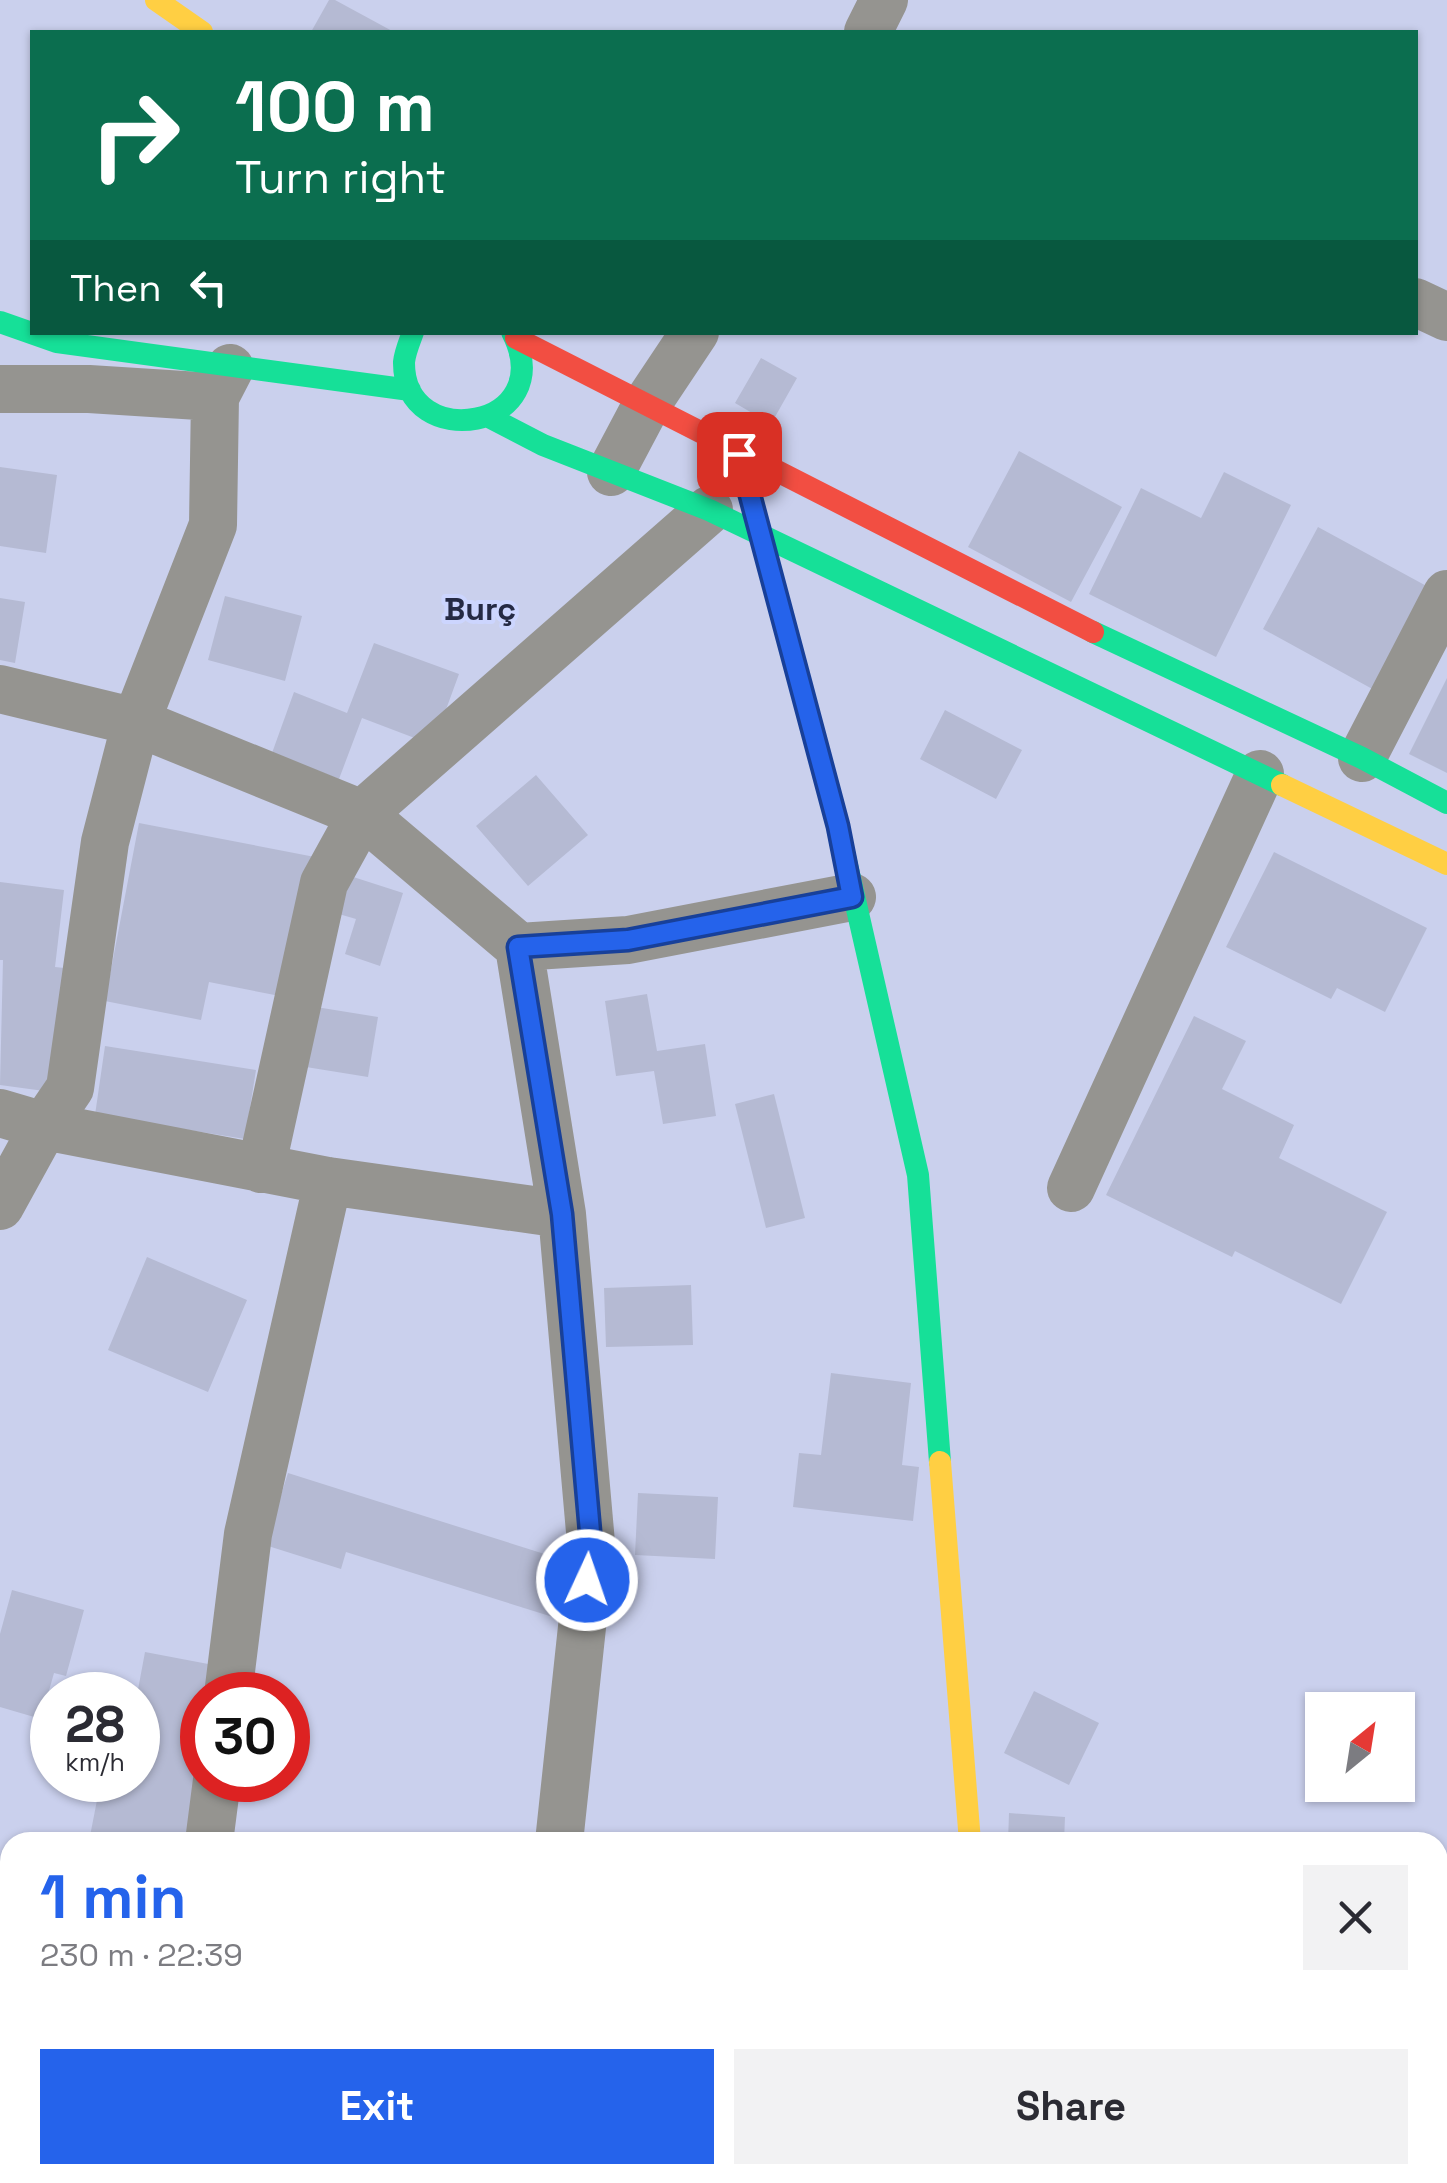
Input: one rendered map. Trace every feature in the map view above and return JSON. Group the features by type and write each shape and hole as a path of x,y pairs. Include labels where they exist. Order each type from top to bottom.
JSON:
{"main road":[{"path":"156,0 199,30"},
{"path":"0,322 30,332"},
{"path":"38,335 222,383 410,390"},
{"path":"411,335 404,354 410,390 435,416 471,422 489,417 515,392 522,356 514,335"},
{"path":"514,335 1064,619 1362,758 1447,803"},
{"path":"489,417 542,445 709,510 1447,864"},
{"path":"739,454 838,826 918,1174 969,1832"}],"street":[{"path":"1418,303 1447,316"},
{"path":"611,472 648,404 693,335"},
{"path":"0,389 222,383 213,525 136,722 106,842 70,1088 22,1119 0,1206"},
{"path":"261,1168 324,883 362,814 709,510"},
{"path":"1362,758 1447,594"},
{"path":"0,690 136,722 362,814 518,947 562,1214 591,1543 560,1832"},
{"path":"1071,1188 1260,774"},
{"path":"518,947 628,940 852,897"},
{"path":"22,1119 328,1181 562,1214"},
{"path":"231,1672 248,1534 328,1181"},
{"path":"210,1832 214,1802"}],"building":[{"path":"329,0 335,0 390,30 312,30"},
{"path":"761,358 797,378 771,424 735,403"},
{"path":"1019,451 1122,507 1071,602 968,547"},
{"path":"0,467 57,475 46,553 0,546"},
{"path":"1224,472 1291,505 1216,657 1089,594 1141,488 1201,518"},
{"path":"1318,527 1432,589 1376,691 1263,629"},
{"path":"225,596 302,616 285,681 208,660"},
{"path":"0,598 25,602 15,663 0,660"},
{"path":"374,643 459,674 433,745 362,718 339,779 272,753 294,692 347,713"},
{"path":"1447,678 1447,773 1409,754"},
{"path":"945,710 1022,750 996,799 920,759"},
{"path":"536,775 588,835 528,886 476,826"},
{"path":"139,823 320,858 285,997 209,982 201,1020 105,1001"},
{"path":"1274,852 1427,928 1385,1012 1337,988 1331,999 1226,947"},
{"path":"344,874 403,893 380,966 345,954 356,919 332,912"},
{"path":"0,882 64,890 55,967 74,969 59,1093 0,1085"},
{"path":"647,994 657,1051 705,1044 716,1116 663,1124 654,1071 616,1076 605,1001"},
{"path":"316,1007 378,1017 368,1077 306,1067"},
{"path":"1194,1016 1246,1041 1222,1089 1294,1125 1279,1158 1387,1212 1341,1304 1235,1251 1232,1257 1106,1195"},
{"path":"105,1046 256,1070 245,1139 95,1115"},
{"path":"774,1094 805,1218 766,1228 735,1104"},
{"path":"147,1257 247,1300 208,1392 108,1350"},
{"path":"691,1285 693,1345 606,1347 604,1288"},
{"path":"831,1373 911,1383 902,1465 919,1467 913,1521 793,1507 799,1453 821,1455"},
{"path":"288,1473 573,1563 556,1618 346,1552 341,1569 265,1545"},
{"path":"638,1493 718,1497 715,1559 635,1555"},
{"path":"12,1590 84,1610 67,1672 30,1672 30,1716 0,1707 0,1634"},
{"path":"145,1652 224,1667 223,1672 180,1672 180,1802 198,1802 192,1832 91,1832 97,1802 160,1802 160,1672 141,1672"},
{"path":"1034,1691 1099,1723 1069,1785 1004,1753"},
{"path":"1009,1813 1065,1817 1064,1832 1008,1832"}],"traffic: fast":[{"path":"0,322 30,333"},
{"path":"37,335 57,342 410,390"},
{"path":"412,335 404,362 410,391 427,410 451,419 476,419 500,409 516,391 522,365 513,335"},
{"path":"489,417 543,445 709,510 1282,785"},
{"path":"739,454 838,826 918,1175 940,1462"},
{"path":"1093,632 1362,758 1447,803"}],"traffic: slow":[{"path":"156,0 199,30"},
{"path":"1282,785 1447,864"},
{"path":"940,1462 969,1832"}],"traffic: jam":[{"path":"516,338 1093,632"}],"district":[{"name":"Burç","path":"480,609"}],"route":[{"path":"587,1580 591,1543 562,1214 518,947 628,940 852,897 838,826 739,454"}]}
